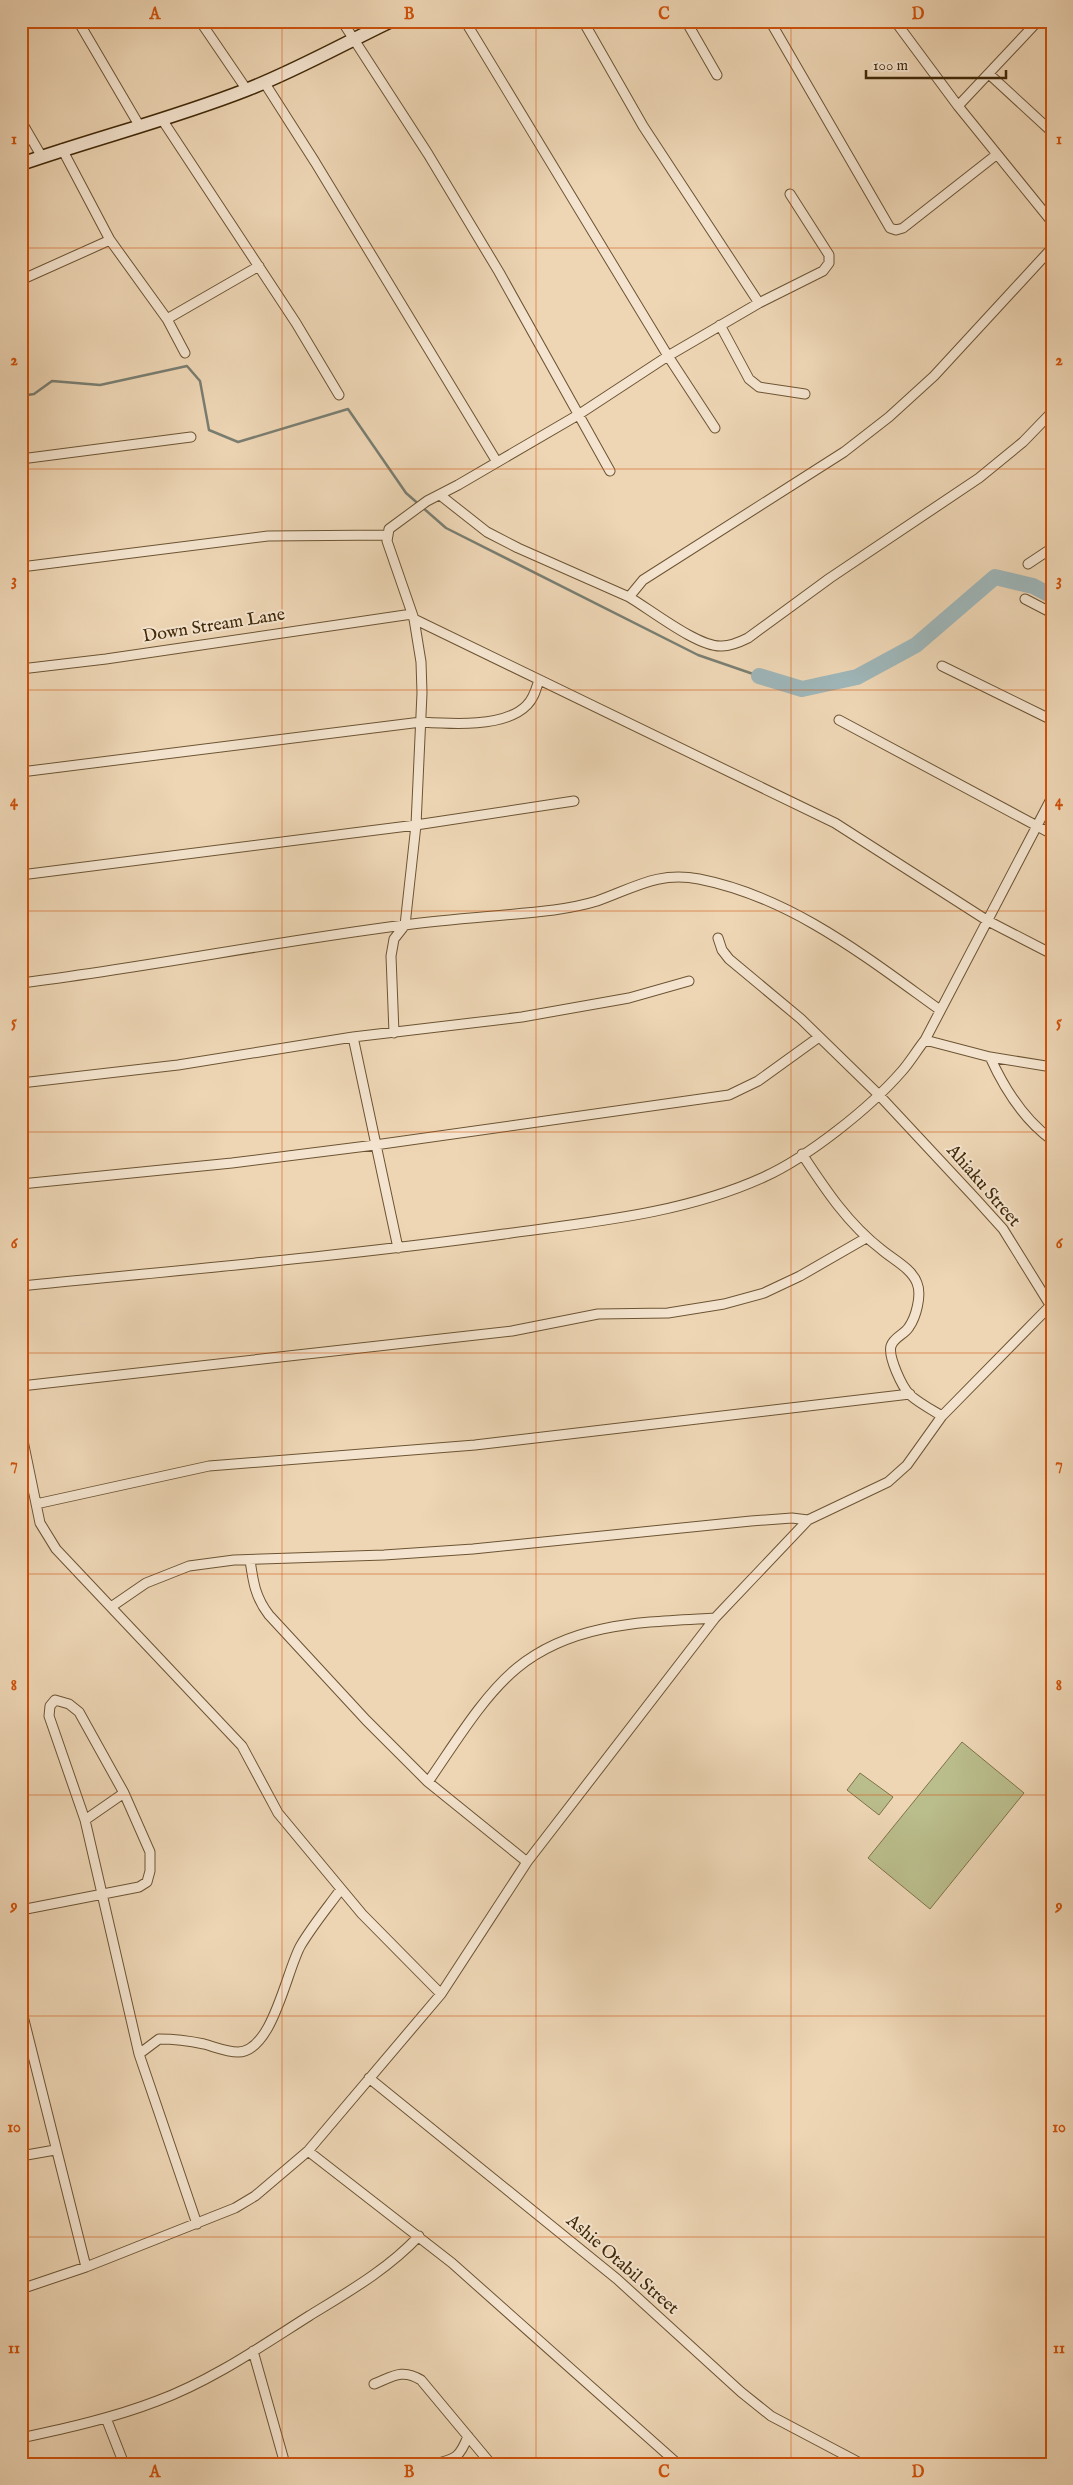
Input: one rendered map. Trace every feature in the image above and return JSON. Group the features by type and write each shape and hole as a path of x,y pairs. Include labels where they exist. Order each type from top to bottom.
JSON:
{"main road":[{"path":"21,164 140,125 163,121 247,90 391,21"}],"street":[{"path":"78,21 140,125"},
{"path":"200,21 247,90"},
{"path":"342,21 428,154 499,272 610,471"},
{"path":"464,21 668,356 715,428"},
{"path":"583,21 643,126 759,303"},
{"path":"686,21 717,75"},
{"path":"770,21 890,228 896,230 903,228 996,155"},
{"path":"896,21 996,155 1052,222"},
{"path":"958,106 1038,21"},
{"path":"989,74 1052,132"},
{"path":"264,82 315,162 497,462"},
{"path":"21,121 42,157"},
{"path":"163,121 259,266 339,395"},
{"path":"62,149 110,240 167,319 185,353"},
{"path":"394,1033 391,956 394,939 405,924 416,825 421,722 421,662 413,616 387,535 389,529 427,500 497,462 578,414 720,325 823,271 830,260 830,256 790,194"},
{"path":"21,280 110,240"},
{"path":"629,597 644,580 844,452 889,417 934,376 1052,248"},
{"path":"167,319 259,266"},
{"path":"720,325 749,379 759,387 805,394"},
{"path":"440,494 488,532 518,548 629,597 700,642 722,646 736,644 748,638 830,578 956,495 1023,442 1052,412"},
{"path":"21,459 191,437"},
{"path":"21,567 268,536 387,535"},
{"path":"1028,564 1052,548"},
{"path":"1025,599 1052,612"},
{"path":"413,616 539,680 835,823 988,921 1052,954"},
{"name":"Down Stream Lane","path":"21,670 413,616"},
{"path":"942,666 1052,720"},
{"path":"21,772 421,722 485,722 511,714 525,706 533,697 539,680"},
{"path":"839,720 1052,834"},
{"path":"21,1286 398,1248 590,1222 664,1209 717,1195 766,1176 802,1154 837,1129 879,1095 903,1070 924,1040 1052,797"},
{"path":"21,875 416,825 574,801"},
{"path":"21,983 405,924 556,909 596,901 667,876 698,879 757,897 792,912 832,935 940,1010"},
{"name":"Ahiaku Street","path":"718,938 722,950 729,959 779,998 879,1095 1003,1229 1051,1307"},
{"path":"21,1083 178,1065 353,1038 522,1016 629,998 689,981"},
{"path":"21,1184 232,1163 375,1145 729,1095 758,1081 819,1037"},
{"path":"353,1038 398,1248"},
{"path":"924,1040 990,1057 1052,1067"},
{"path":"990,1057 1008,1092 1028,1118 1052,1140"},
{"path":"802,1154 836,1205 866,1238 914,1275 919,1286 919,1296 912,1322 894,1340 890,1353 897,1372 910,1394 942,1416"},
{"path":"21,1386 512,1331 598,1314 668,1313 724,1304 764,1293 800,1276 866,1238"},
{"path":"21,2289 86,2267 235,2208 256,2196 308,2151 441,1994 527,1862 715,1618 808,1520 888,1482 907,1465 942,1416 1051,1307"},
{"path":"36,1504 209,1466 475,1445 910,1394"},
{"path":"21,1431 31,1472 40,1523 56,1549 242,1746 278,1814 362,1914 441,1994"},
{"path":"110,1607 146,1583 188,1566 250,1560 384,1555 472,1549 751,1521 792,1518 808,1520"},
{"path":"250,1560 254,1589 260,1603 269,1616 366,1720 428,1782 527,1862"},
{"path":"428,1782 476,1714 498,1688 516,1669 550,1646 575,1636 607,1627 715,1618"},
{"path":"21,1910 102,1893 139,1887 147,1882 150,1871 150,1852 124,1793 79,1712 69,1704 55,1700 50,1706 49,1716 85,1820 102,1893 139,2054 197,2224"},
{"path":"85,1820 124,1793"},
{"path":"139,2054 159,2039 203,2044 239,2053 249,2049 266,2032 283,1996 292,1965 301,1945 341,1889"},
{"path":"21,2008 55,2150 86,2267"},
{"name":"Ashie Otabil Street","path":"369,2078 617,2279 741,2392 771,2416 862,2464"},
{"path":"21,2156 55,2150"},
{"path":"308,2151 419,2236 678,2464"},
{"path":"21,2438 106,2418 158,2401 214,2374 362,2284 399,2257 419,2236"},
{"path":"253,2351 285,2464"},
{"path":"374,2384 400,2373 411,2373 421,2380 491,2464"},
{"path":"106,2418 124,2464"},
{"path":"434,2464 452,2460 462,2452 468,2436"}],"green space":[{"path":"962,1742 1024,1793 930,1909 868,1858"},
{"path":"860,1773 893,1797 879,1815 847,1790"}],"waterway":[{"path":"21,396 34,394 52,381 100,385 187,366 200,381 209,430 238,442 348,409 406,493 446,528 698,655 759,676"},
{"path":"759,676 802,689 857,677 916,645 995,577 1033,586 1052,596"}]}
